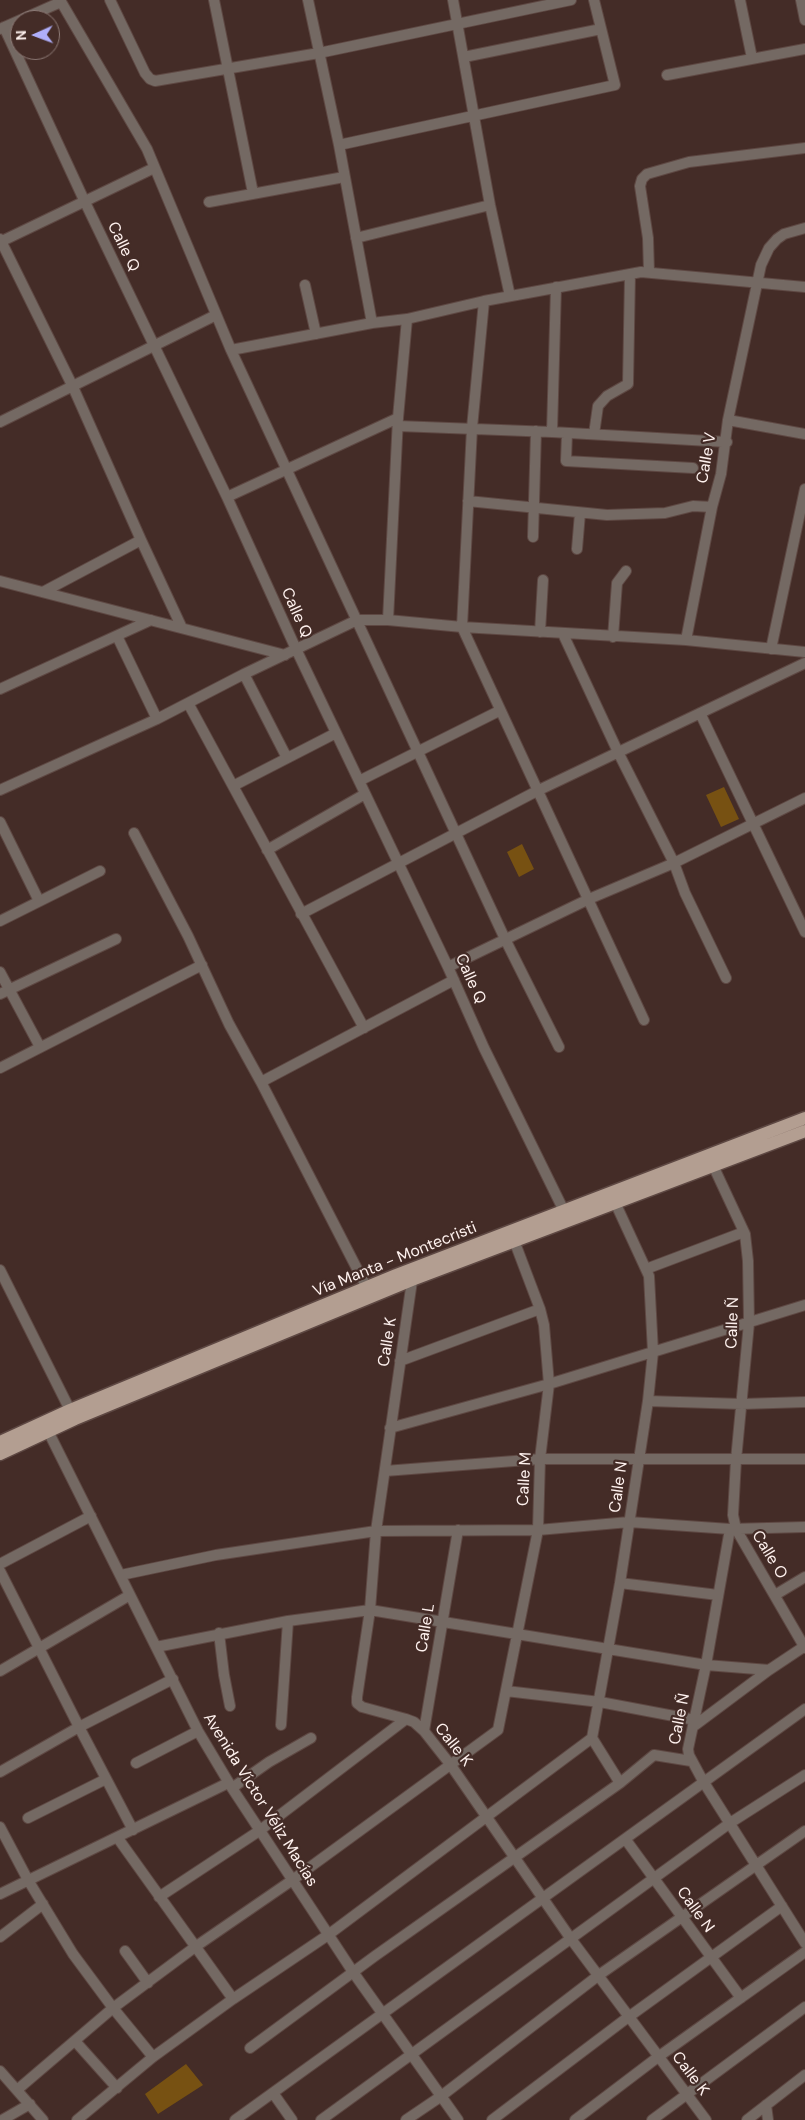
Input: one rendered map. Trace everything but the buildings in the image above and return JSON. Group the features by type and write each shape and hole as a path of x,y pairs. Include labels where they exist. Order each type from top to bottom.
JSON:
{"main road":[{"name":"Vía Manta - Montecristi","path":"0,1442 46,1426 413,1274 513,1238 710,1160 805,1118"},
{"name":"Vía Manta - Montecristi","path":"710,1160 805,1131"},
{"name":"Vía Manta - Montecristi","path":"0,1454 46,1426"}],"street":[{"path":"110,0 150,79 155,81 319,53 571,0"},
{"path":"214,0 253,194"},
{"path":"308,0 339,145 372,322"},
{"path":"453,0 490,205 510,296"},
{"path":"339,145 615,85 594,0"},
{"path":"740,0 752,58"},
{"path":"801,0 805,20"},
{"path":"2,28 60,1 147,149 231,350 505,939 559,1047"},
{"name":"Calle Q","path":"2,28 154,347 228,497 296,649 448,967 484,1048 567,1216"},
{"path":"464,57 601,29"},
{"path":"666,75 805,49"},
{"path":"649,272 648,238 640,186 646,174 689,162 805,148"},
{"path":"154,168 0,241 73,388 182,628"},
{"path":"209,202 344,178"},
{"path":"356,238 490,205"},
{"name":"Calle V","path":"686,640 712,507 722,474 728,420 761,265 769,248 784,234 805,228"},
{"path":"231,350 372,322 407,319 484,301 630,274 649,272 805,287"},
{"path":"594,434 598,406 607,396 628,384 630,274"},
{"path":"305,285 316,334"},
{"path":"552,432 556,287"},
{"path":"484,301 472,428 462,627 644,1020"},
{"path":"0,422 73,388 216,315"},
{"path":"388,620 398,422 407,319"},
{"path":"728,420 805,434"},
{"path":"228,497 398,422 727,442"},
{"path":"533,537 536,431"},
{"path":"568,433 566,461 693,468"},
{"path":"771,648 805,489"},
{"path":"468,501 580,514 665,513 693,506 712,507"},
{"path":"577,549 580,514"},
{"path":"43,592 141,540"},
{"path":"614,636 617,583 626,571"},
{"path":"540,632 543,580"},
{"path":"0,581 285,654"},
{"path":"0,590 12,584"},
{"path":"0,689 151,620"},
{"path":"0,790 157,720 244,674 358,620 388,620 563,634 686,640 805,652"},
{"path":"563,634 618,752 674,863 685,893 726,978"},
{"path":"117,636 157,720"},
{"path":"301,914 537,790 805,663"},
{"path":"244,674 288,758"},
{"path":"188,703 364,1028"},
{"path":"359,781 500,711"},
{"path":"700,713 754,822 805,932"},
{"path":"233,786 336,733"},
{"path":"267,850 365,794"},
{"path":"448,967 589,900 674,863 805,798"},
{"path":"0,822 39,901"},
{"path":"134,833 202,965 229,1024 262,1082 369,1292"},
{"path":"0,920 100,871"},
{"path":"5,992 116,939"},
{"path":"0,1068 202,965"},
{"path":"0,972 5,992 40,1047"},
{"path":"262,1082 454,980"},
{"name":"Calle Ñ","path":"710,1160 744,1232 748,1261 749,1323 736,1460 733,1529 688,1749 691,1761 703,1781 805,1943"},
{"name":"Calle N","path":"592,1738 620,1583 648,1401 653,1352 649,1276 613,1197"},
{"path":"646,1269 744,1232"},
{"name":"Calle M","path":"450,1764 498,1730 538,1530 540,1459 549,1384 544,1325 513,1238"},
{"path":"0,1270 73,1415"},
{"name":"Calle K","path":"413,1274 376,1531 370,1610 357,1703 362,1707 414,1722 424,1731 450,1764 571,1939 706,2120"},
{"path":"390,1428 549,1384 805,1304"},
{"path":"400,1361 540,1310"},
{"path":"648,1401 742,1404 805,1402"},
{"name":"Avenida Víctor Véliz Macías","path":"46,1426 198,1731 230,1785 353,1972 458,2120"},
{"path":"384,1471 540,1459 805,1459"},
{"path":"0,1564 91,1516"},
{"path":"121,1575 216,1555 376,1531 538,1530 629,1522 733,1529 805,1527"},
{"name":"Calle O","path":"733,1529 805,1647"},
{"name":"Calle L","path":"424,1731 458,1530"},
{"path":"0,1571 133,1830"},
{"path":"775,1595 805,1576"},
{"path":"620,1583 718,1595"},
{"path":"0,1671 130,1595"},
{"path":"156,1647 288,1620 370,1610 442,1620 706,1665 769,1670"},
{"path":"281,1725 288,1620"},
{"path":"220,1634 224,1675 230,1706"},
{"path":"506,1691 600,1702 694,1723 805,1647"},
{"path":"0,1772 79,1727 173,1679"},
{"path":"235,2120 383,2012 626,1840 703,1781 805,1709"},
{"path":"159,1897 259,1831 406,1719"},
{"path":"136,1763 198,1731"},
{"path":"0,1894 230,1785 311,1738"},
{"path":"78,2120 153,2057 233,1999 328,1935 592,1738 620,1784"},
{"path":"250,2048 353,1972 620,1784 654,1754 691,1761"},
{"path":"18,2090 113,2008 292,1881 450,1764"},
{"path":"321,2120 412,2056 730,1823 805,1775"},
{"path":"28,1818 106,1779"},
{"path":"0,1826 28,1880 73,1954 113,2008 153,2057"},
{"path":"406,2120 440,2097 599,1975 805,1831"},
{"path":"117,1837 233,1999"},
{"name":"Calle N","path":"626,1840 741,1998"},
{"path":"0,1937 42,1904"},
{"path":"492,2120 629,2017 782,1906"},
{"path":"125,1952 148,1983"},
{"path":"575,2120 658,2057 805,1952"},
{"path":"652,2120 805,2007"},
{"path":"75,2041 117,2088"},
{"path":"0,2071 43,2120"},
{"path":"747,2120 805,2075"},
{"path":"273,2093 292,2120"},
{"path":"2,2120 30,2104"},
{"path":"766,2105 768,2120"}],"shaded area":[{"path":"724,787 739,819 721,827 706,795"},
{"path":"522,844 534,869 519,877 507,852"},
{"path":"186,2064 203,2085 158,2114 145,2094"}]}
